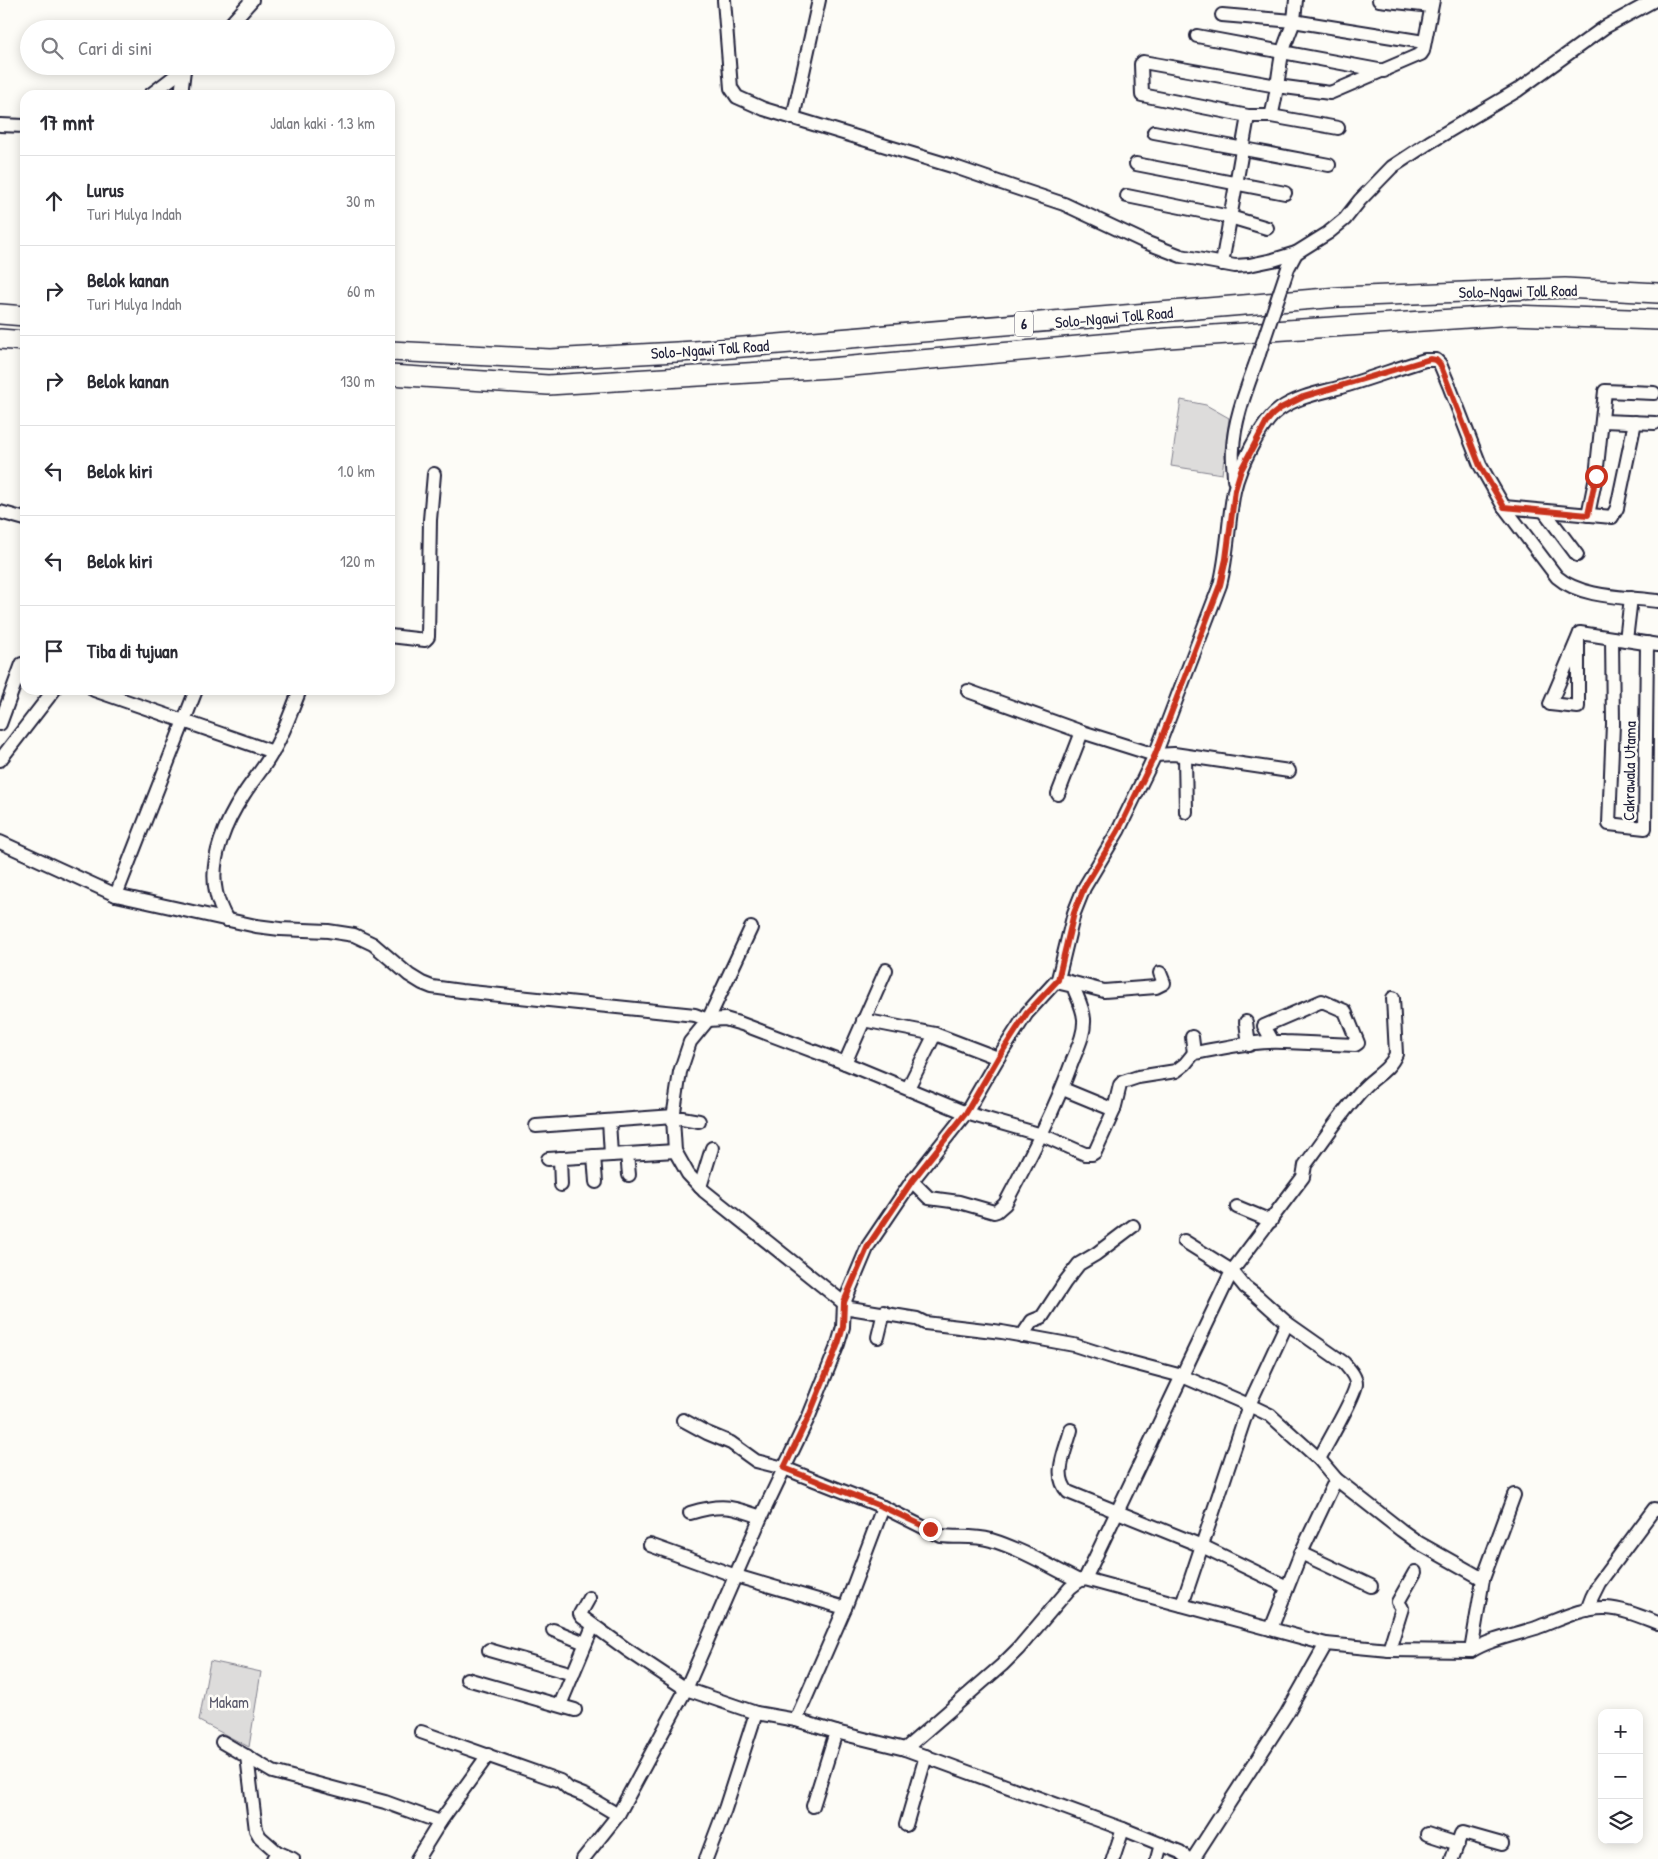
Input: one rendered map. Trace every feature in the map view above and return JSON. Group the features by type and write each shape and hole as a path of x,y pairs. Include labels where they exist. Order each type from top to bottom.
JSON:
{"highway":[{"name":"Solo–Ngawi Toll Road","path":"395,352 550,359 695,351 1339,297 1565,288 1658,293"},
{"path":"0,314 20,316"},
{"name":"Solo–Ngawi Toll Road","path":"395,376 548,385 830,368 1168,338 1513,316 1658,320"},
{"path":"0,338 20,340"}],"street":[{"path":"234,20 252,0"},
{"path":"724,0 731,88 733,93 745,102 961,168 1064,204 1145,242 1181,256 1222,264 1249,265 1296,253 1328,234 1345,219 1360,200 1392,168 1430,142 1518,90 1605,26 1655,0"},
{"path":"793,118 818,0"},
{"path":"1271,116 1283,53 1294,21 1296,0"},
{"path":"1338,128 1271,116 1248,116 1144,97 1141,93 1142,62 1277,86 1334,93 1421,54 1432,3 1379,0"},
{"path":"1222,15 1294,21 1424,42"},
{"path":"1197,36 1384,71"},
{"path":"157,90 177,75"},
{"path":"181,90 184,75"},
{"path":"1222,264 1248,116"},
{"path":"0,125 20,126"},
{"path":"1154,132 1329,165"},
{"path":"1136,164 1285,194"},
{"path":"1127,196 1230,217 1267,228"},
{"path":"1235,490 1233,448 1245,394 1288,268 1296,253"},
{"path":"583,1859 618,1815 686,1689 761,1517 809,1416 838,1344 843,1327 844,1302 868,1246 912,1181 966,1113 1027,1013 1057,981 1074,913 1084,888 1118,831 1155,755 1220,585 1226,559 1235,490 1241,470 1272,415 1281,408 1303,397 1430,359 1436,360 1440,364 1480,466 1504,507 1545,563 1565,584 1572,588 1598,594 1658,602"},
{"path":"1588,515 1596,476 1605,391 1654,393"},
{"path":"1602,421 1655,423"},
{"path":"1504,507 1612,517 1615,513 1635,422"},
{"path":"395,637 419,641 425,640 428,637 430,520 434,474"},
{"path":"1544,511 1577,555"},
{"path":"0,512 20,518"},
{"path":"1626,640 1631,598"},
{"name":"Cakrawala Utama","path":"1578,638 1580,633 1653,644 1645,828 1609,824 1613,724 1612,638"},
{"path":"1578,638 1578,707 1550,704 1557,688 1578,638"},
{"path":"0,724 20,672"},
{"path":"968,691 1082,732 1155,755 1174,754 1289,771"},
{"path":"0,760 50,695"},
{"path":"108,695 273,752"},
{"path":"116,895 194,695"},
{"path":"227,920 219,903 215,883 217,856 222,839 228,822 243,796 273,752 298,695"},
{"path":"1058,794 1082,732"},
{"path":"1185,756 1186,812"},
{"path":"0,842 116,895 272,928 328,931 354,935 373,944 422,983 442,989 695,1015 708,1020 725,1020 742,1024 908,1088 966,1113 1042,1135 1085,1154 1095,1152 1114,1110 1120,1085 1123,1082 1138,1077 1176,1071 1194,1053 1273,1042 1355,1045 1358,1043 1345,1011 1322,1001 1264,1026 1273,1042"},
{"path":"752,928 708,1020 690,1042 684,1057 674,1117 676,1151 688,1174 700,1187 850,1308 884,1312 917,1319 925,1323 1074,1345 1182,1376 1270,1415 1319,1459 1336,1480 1419,1543 1484,1578"},
{"path":"845,1063 886,970"},
{"path":"1057,981 1104,991 1161,986 1164,984 1160,973"},
{"path":"912,1181 928,1198 959,1202 988,1211 997,1211 1005,1204 1042,1135 1082,1036 1084,1020 1082,1007 1073,986 1057,981"},
{"path":"905,1749 1002,1665 1082,1580 1118,1511 1232,1271 1303,1177 1305,1165 1361,1091 1390,1067 1396,1054 1393,998"},
{"path":"863,1020 935,1034 998,1058"},
{"path":"1246,1022 1249,1045"},
{"path":"908,1088 935,1034"},
{"path":"1192,1037 1194,1053"},
{"path":"1062,1089 1114,1110"},
{"path":"536,1126 674,1117 699,1121"},
{"path":"609,1121 611,1155"},
{"path":"700,1187 712,1148"},
{"path":"561,1185 554,1159 676,1151"},
{"path":"628,1154 629,1175"},
{"path":"594,1156 596,1182"},
{"path":"1237,1207 1271,1221"},
{"path":"1022,1336 1032,1321 1042,1317 1079,1264 1096,1254 1133,1226"},
{"path":"1184,1241 1232,1271 1245,1287 1287,1323 1344,1363 1352,1372 1356,1383 1353,1396 1319,1459"},
{"path":"878,1337 884,1312"},
{"path":"1182,1605 1249,1405 1287,1323"},
{"path":"683,1420 731,1444 756,1461 784,1468 883,1507 942,1536 973,1536 991,1540 1082,1580 1326,1644 1389,1650 1471,1651 1485,1642 1587,1610 1607,1608 1622,1610 1658,1623"},
{"path":"1071,1430 1060,1470 1060,1480 1068,1492 1202,1546 1287,1587"},
{"path":"1271,1629 1301,1553 1336,1480"},
{"path":"1471,1651 1484,1578 1514,1495"},
{"path":"690,1512 711,1507 735,1507 761,1517"},
{"path":"796,1720 845,1608 883,1507"},
{"path":"1587,1610 1599,1583 1654,1509 1658,1510"},
{"path":"650,1545 736,1576 845,1608"},
{"path":"1301,1553 1370,1586"},
{"path":"1389,1650 1402,1608 1398,1602 1415,1572"},
{"path":"589,1598 580,1614 593,1626 686,1689 756,1712 796,1720 926,1756 1123,1829 1180,1852 1188,1859"},
{"path":"560,1706 593,1626"},
{"path":"553,1630 585,1643"},
{"path":"1193,1859 1287,1713 1326,1644"},
{"path":"489,1650 573,1674"},
{"path":"467,1679 576,1710"},
{"path":"706,1859 756,1712"},
{"path":"421,1732 560,1781 618,1815"},
{"path":"813,1806 836,1732"},
{"path":"222,1742 273,1772 385,1802 440,1822"},
{"path":"417,1859 440,1822 488,1755"},
{"path":"247,1756 256,1830 275,1855 293,1859"},
{"path":"906,1825 926,1756"},
{"path":"1113,1859 1123,1829"},
{"path":"1452,1859 1461,1834 1464,1833 1502,1844"},
{"path":"1427,1834 1458,1844"},
{"path":"1157,1859 1161,1844"}],"green space":[{"path":"1181,400 1206,405 1229,418 1222,474 1171,466"},
{"name":"Makam","path":"210,1661 261,1672 249,1747 199,1721"}],"route":[{"path":"930,1529 883,1507 784,1468 809,1416 838,1344 843,1327 844,1302 868,1246 912,1181 966,1113 1027,1013 1060,976 1068,934 1084,888 1118,831 1155,755 1220,585 1226,559 1235,490 1241,470 1267,421 1281,408 1303,397 1348,385 1425,360 1436,360 1440,364 1450,388 1480,466 1504,507 1588,515 1596,476"}]}
